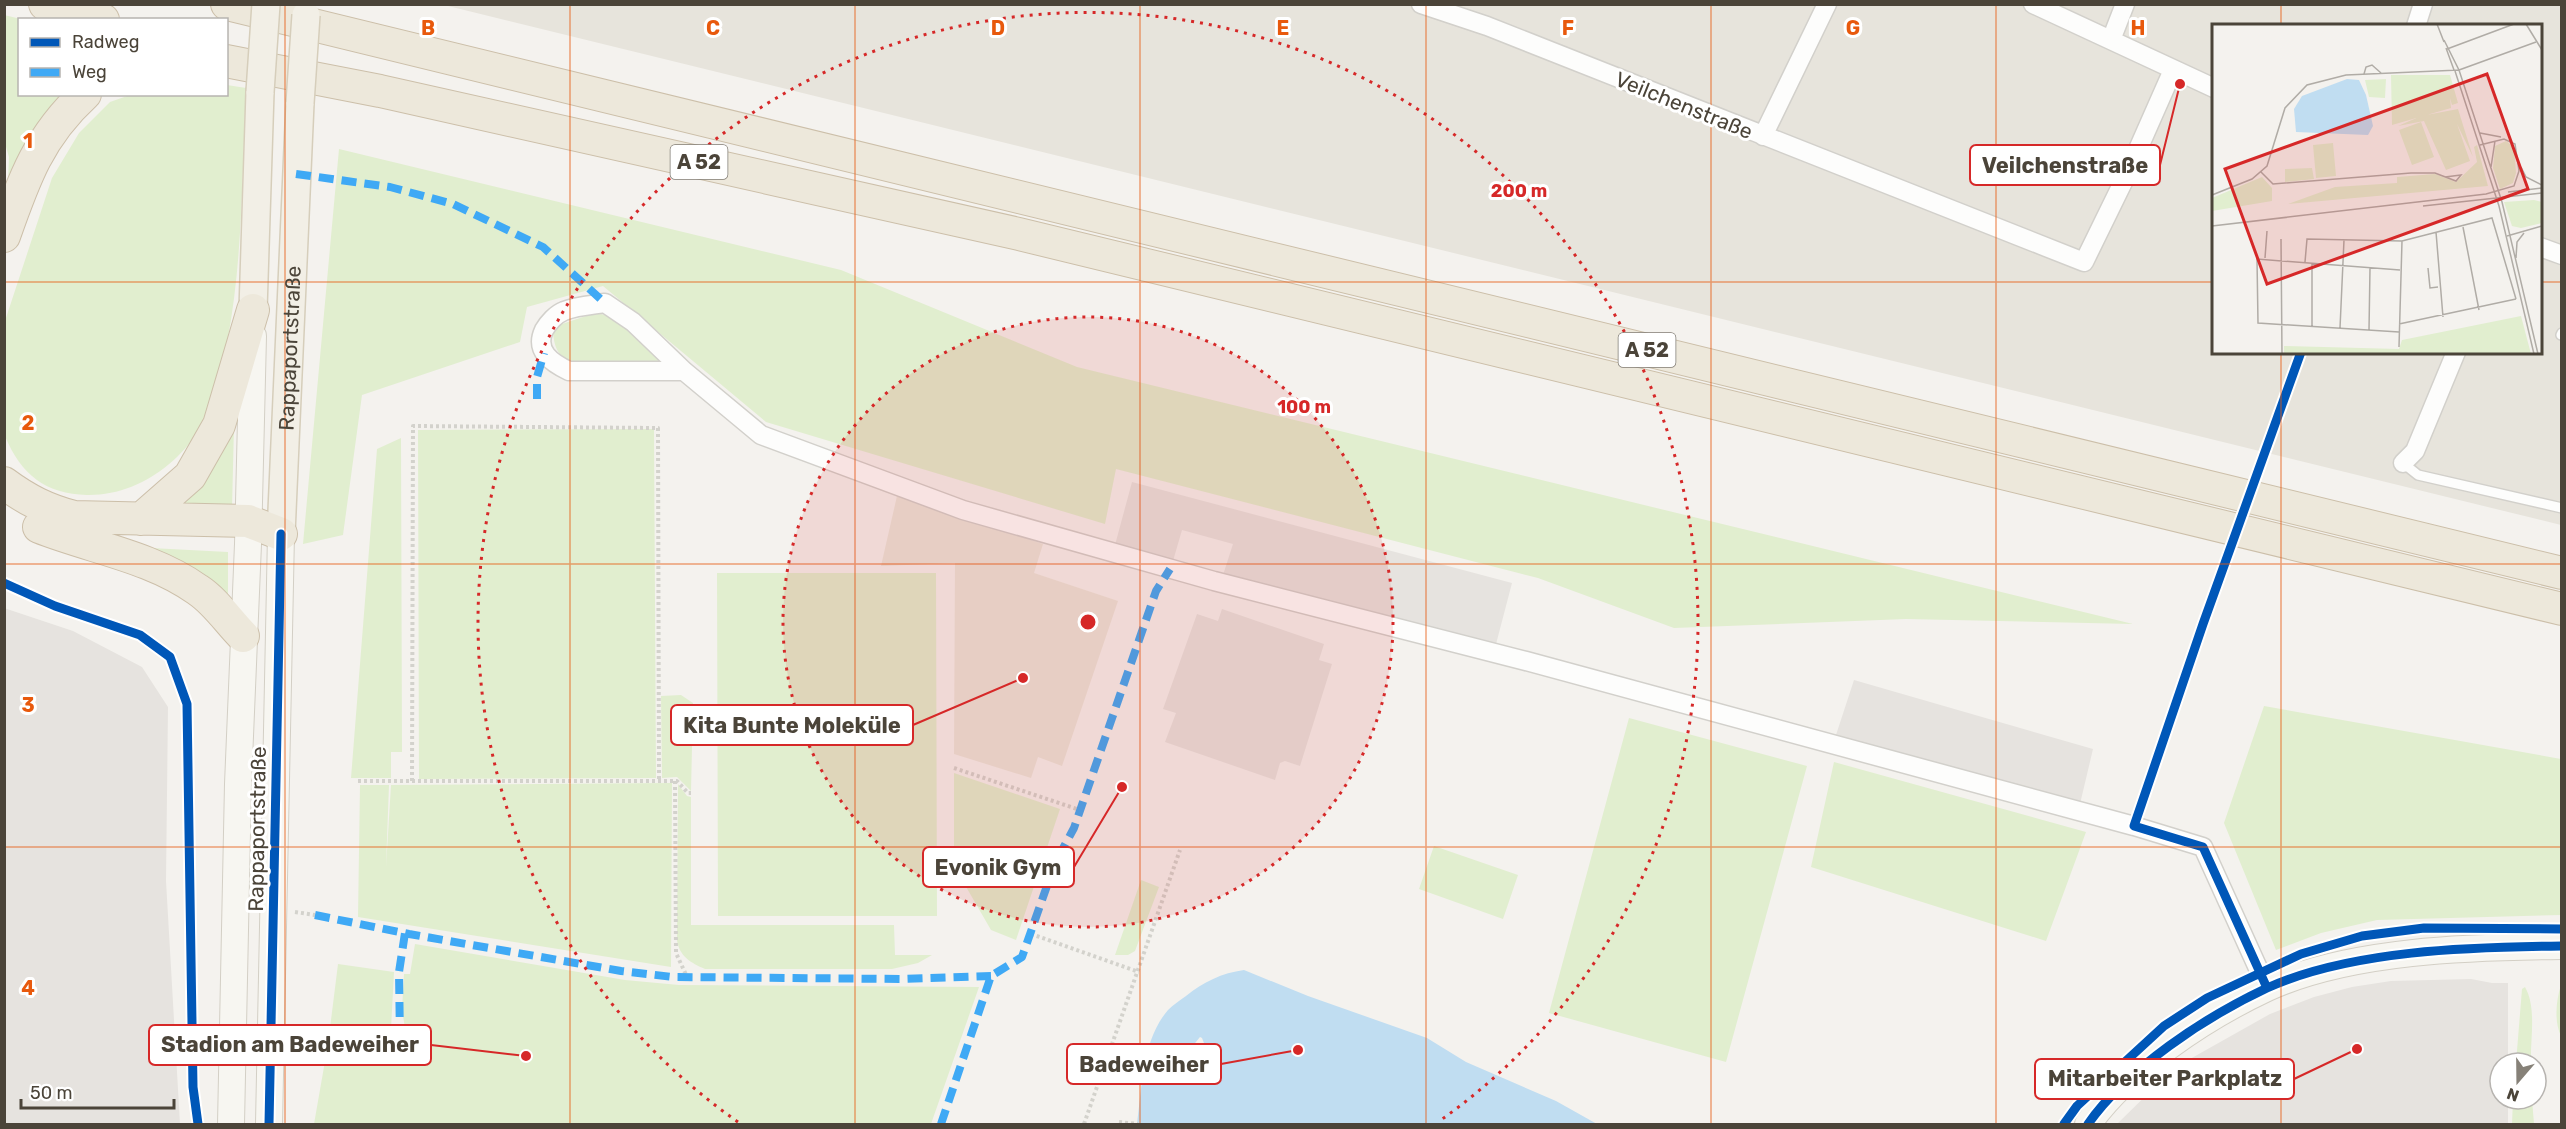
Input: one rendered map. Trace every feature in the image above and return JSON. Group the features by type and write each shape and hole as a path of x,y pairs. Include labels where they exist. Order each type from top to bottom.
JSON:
{"highway":[{"path":"45,4 97,18"},
{"name":"A 52","path":"241,5 2562,573"},
{"name":"A 52","path":"228,52 380,91 1019,234 2562,609"},
{"path":"228,61 380,91"},
{"path":"4,236 21,187 40,148 63,114 83,96"},
{"path":"141,519 190,476 219,424 253,310"},
{"path":"4,483 27,500 49,511 66,515 107,519 141,519 248,533"},
{"path":"4,507 25,521 145,562 175,576 200,591 243,636"},
{"path":"71,537 281,534"}],"main road":[{"name":"Rappaportstraße","path":"269,1125 281,534 300,103 307,4"},
{"name":"Rappaportstraße","path":"231,1125 260,92 241,5"},
{"path":"2088,1125 2122,1085 2155,1057 2193,1029 2267,988 2301,976 2370,959 2454,950 2562,946"}],"street":[{"name":"Veilchenstraße","path":"1421,4 1486,26 2084,262 2128,172 2173,70"},
{"path":"1762,136 1827,4"},
{"path":"2033,4 2212,87"},
{"path":"2111,40 2125,4"},
{"path":"2417,24 2423,4"},
{"path":"2542,247 2562,255"},
{"path":"684,371 569,371 554,364 544,353 540,339 548,323 563,311 605,303 633,322 684,371 761,435 963,510 1214,581 1526,661 2134,826 2203,847 2267,988"},
{"path":"2403,463 2415,451 2455,354"}],"lane":[{"path":"2403,463 2418,475 2562,508"}],"path":[{"path":"412,781 413,426 658,428 659,781"},
{"path":"954,768 1080,810"},
{"path":"358,781 675,781 691,793"},
{"path":"675,781 676,952 687,977"},
{"path":"1084,1125 1180,850"},
{"path":"1030,934 1139,972"},
{"path":"1119,1122 1138,1125"}],"shaded area":[{"path":"444,5 2561,5 2561,525"},
{"path":"1132,482 1512,583 1495,648 1223,575 1233,544 1182,530 1173,561 1115,545"},
{"path":"897,496 1043,544 1034,573 1118,601 1062,766 1038,757 1031,778 954,754 955,563 881,566"},
{"path":"4,608 73,631 142,667 168,707 166,881 180,1124 5,1124"},
{"path":"1222,609 1324,644 1319,660 1332,664 1300,766 1285,761 1280,763 1275,780 1165,742 1176,713 1163,709 1197,614 1218,621"},
{"path":"1854,680 2093,749 2080,804 1835,738"},
{"path":"2471,979 2508,983 2508,1051 2488,1051 2488,1111 2508,1111 2508,1124 2117,1124 2174,1068 2270,1014 2314,997 2352,987 2391,981"}],"green space":[{"path":"4,15 18,18 18,96 71,96 8,181 9,157 4,140"},
{"path":"228,85 246,88 236,280 220,386 198,432 168,465 150,478 131,487 109,493 72,494 47,486 27,472 11,450 5,436 5,321 52,178 79,133 110,102 127,96 228,96"},
{"path":"339,149 841,270 1077,367 2133,624 1906,619 1674,628 1538,578 1116,469 1105,524 766,422 603,286 527,307 520,342 362,395 343,535 303,544"},
{"path":"595,313 615,319 624,325 663,363 580,363 561,355 556,348 553,333 562,324"},
{"path":"234,426 232,509 173,509"},
{"path":"654,429 656,778 419,779 418,430"},
{"path":"401,438 402,752 391,752 391,778 351,778 377,449"},
{"path":"151,548 228,552 228,600"},
{"path":"717,573 936,573 937,916 718,916"},
{"path":"681,695 693,703 691,791 677,777 662,778 661,696"},
{"path":"2264,706 2561,759 2561,915 2377,920 2321,933 2276,950 2224,823"},
{"path":"1629,718 1807,766 1726,1062 1549,1013"},
{"path":"1834,762 2086,832 2046,941 1811,867"},
{"path":"954,773 1060,809 1016,940 991,930 954,866"},
{"path":"672,783 671,967 358,917 360,785 389,785 386,867 391,785"},
{"path":"678,784 687,796 691,797 691,925 894,925 895,955 932,955 918,963 892,969 705,969 691,961 683,955 677,940"},
{"path":"1434,846 1518,875 1503,919 1419,889"},
{"path":"1141,880 1159,887 1135,951 1128,955 1115,955"},
{"path":"415,944 625,980 679,985 979,987 931,1124 314,1124 328,1044 338,964 394,972 390,1048 406,1034 402,1010 404,974 410,974"},
{"path":"2561,985 2562,1036 2557,1018"},
{"path":"2525,987 2531,1004 2531,1051 2517,1051 2522,989"},
{"path":"2513,1111 2533,1111 2534,1124 2512,1124"}],"water":[{"path":"1244,970 1308,996 1427,1038 1466,1062 1556,1101 1597,1124 1137,1124 1148,1050 1159,1022 1170,1008 1199,986 1220,976"}],"pier":[{"path":"1200,1037 1209,1056 1199,1057 1198,1061 1187,1053"}],"marked path":[{"path":"296,174 390,187 453,204 543,247 605,303"},
{"path":"537,399 537,377 544,353"},
{"path":"941,1124 991,976 1022,957 1055,863 1074,828 1156,591 1170,569"},
{"path":"315,915 621,971 673,977 903,979 991,976"},
{"path":"400,1040 399,972 405,933"}],"cycle path":[{"path":"2267,988 2203,847 2134,826 2203,624 2300,354"},
{"path":"269,1124 281,534"},
{"path":"4,583 55,606 140,635 170,657 187,704 193,1087 198,1124"},
{"path":"2064,1124 2077,1106 2164,1026 2207,998 2301,954 2362,936 2424,928 2562,929"},
{"path":"2088,1124 2125,1082 2180,1038 2242,1001 2300,975 2373,958 2412,953 2562,946"}],"place":[{"name":"Veilchenstraße","path":"2180,84"},
{"name":"Kita Bunte Moleküle","path":"1023,678"},
{"name":"Evonik Gym","path":"1122,787"},
{"name":"Mitarbeiter Parkplatz","path":"2357,1049"},
{"name":"Badeweiher","path":"1298,1050"},
{"name":"Stadion am Badeweiher","path":"526,1056"}]}
